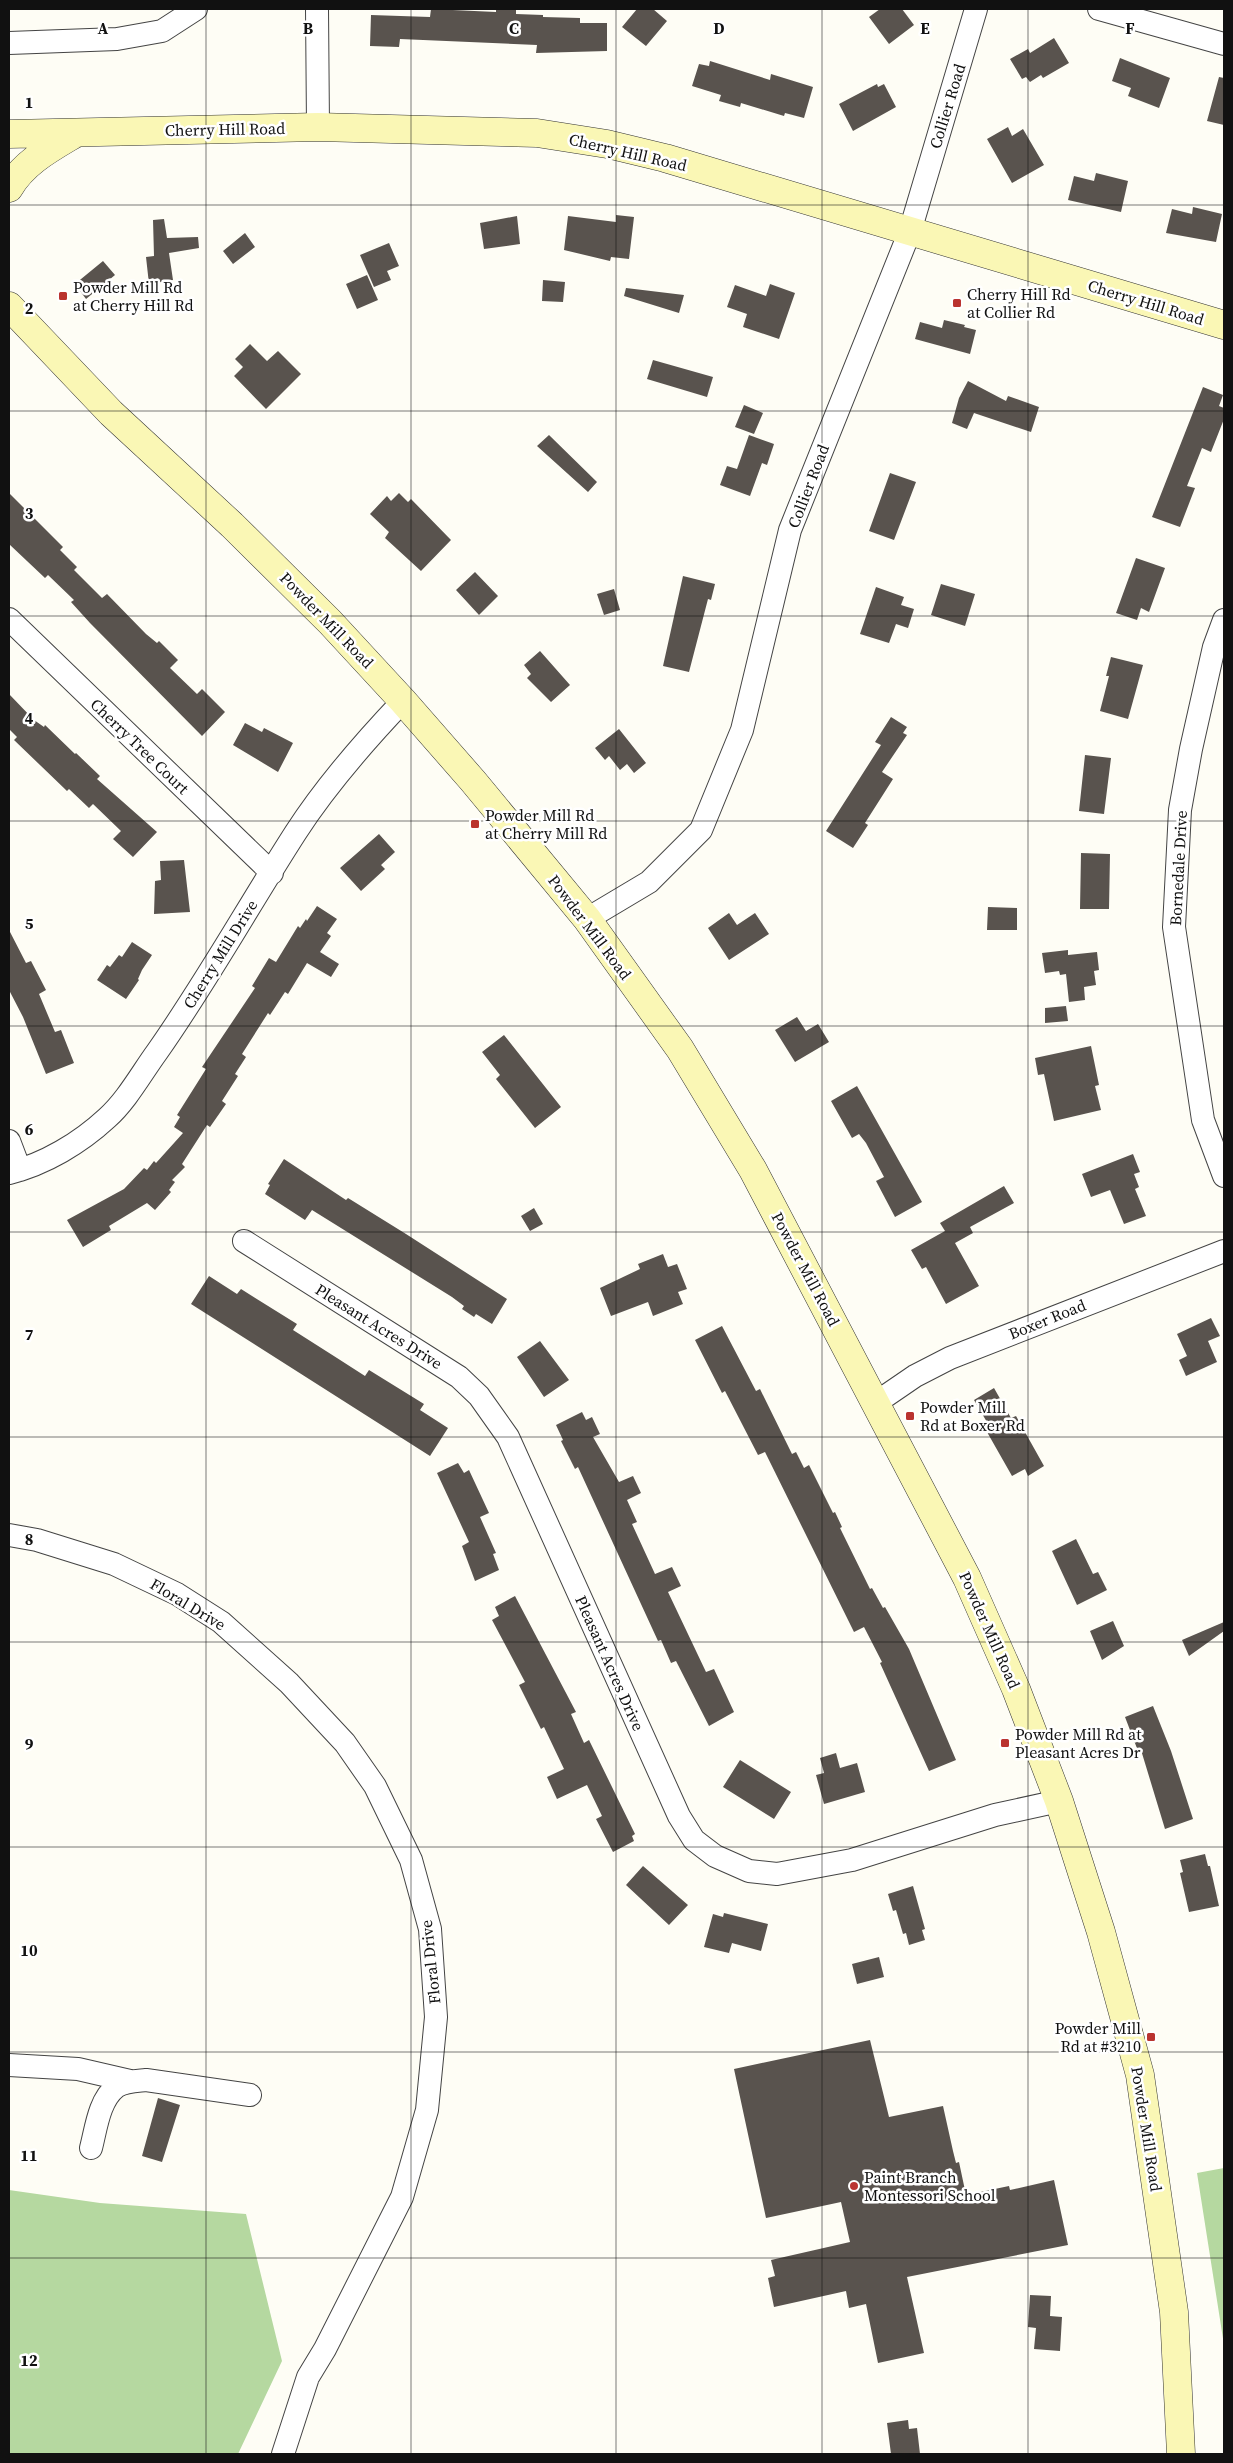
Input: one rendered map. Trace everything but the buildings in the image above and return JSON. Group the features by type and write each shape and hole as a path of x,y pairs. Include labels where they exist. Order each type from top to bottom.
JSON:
{"main road":[{"name":"Cherry Hill Road","path":"9,134 318,126 537,133 607,144 665,158 1224,325"},
{"path":"9,188 15,177 43,152 77,132"},
{"name":"Powder Mill Road","path":"9,306 111,413 232,525 323,615 403,701 524,841 587,919 680,1049 753,1170 877,1402 967,1578 1016,1689 1059,1801 1101,1932 1140,2074 1174,2312 1181,2454"}],"street":[{"path":"9,43 117,39 162,31 196,9"},
{"path":"317,9 318,126"},
{"name":"Collier Road","path":"587,919 649,882 701,830 742,730 790,530 910,231 976,9"},
{"path":"1098,9 1224,44"},
{"name":"Cherry Tree Court","path":"9,619 272,873"},
{"name":"Bornedale Drive","path":"1224,620 1214,647 1191,749 1180,810 1174,927 1204,1120 1224,1176"},
{"name":"Cherry Mill Drive","path":"14,1171 53,1156 80,1140 108,1117 172,1031 326,787 358,748 403,701"},
{"path":"9,1141 14,1171"},
{"name":"Pleasant Acres Drive","path":"244,1240 459,1377 479,1396 508,1437 679,1816 694,1840 716,1856 749,1872 778,1874 852,1860 995,1815 1059,1801"},
{"name":"Boxer Road","path":"877,1402 915,1376 950,1358 1224,1251"},
{"name":"Floral Drive","path":"9,1535 37,1540 114,1564 177,1594 221,1622 289,1683 345,1742 375,1786 411,1860 430,1929 436,2017 427,2110 402,2197 325,2349 308,2377 283,2454"},
{"path":"9,2065 78,2069 130,2081 146,2080 250,2095"},
{"path":"91,2148 100,2112 108,2098 116,2087 130,2081"}],"green space":[{"path":"1224,2168 1224,2345 1197,2173"},
{"path":"9,2190 100,2203 246,2214 282,2361 238,2454 9,2454"}],"place":[{"name":"Powder Mill Rd at Cherry Hill Rd","path":"63,296"},
{"name":"Cherry Hill Rd at Collier Rd","path":"957,303"},
{"name":"Powder Mill Rd at Cherry Mill Rd","path":"475,824"},
{"name":"Powder Mill Rd at Boxer Rd","path":"910,1416"},
{"name":"Powder Mill Rd at Pleasant Acres Dr","path":"1005,1743"},
{"name":"Powder Mill Rd at #3210","path":"1151,2037"},
{"name":"Paint Branch Montessori School","path":"854,2186"}]}
